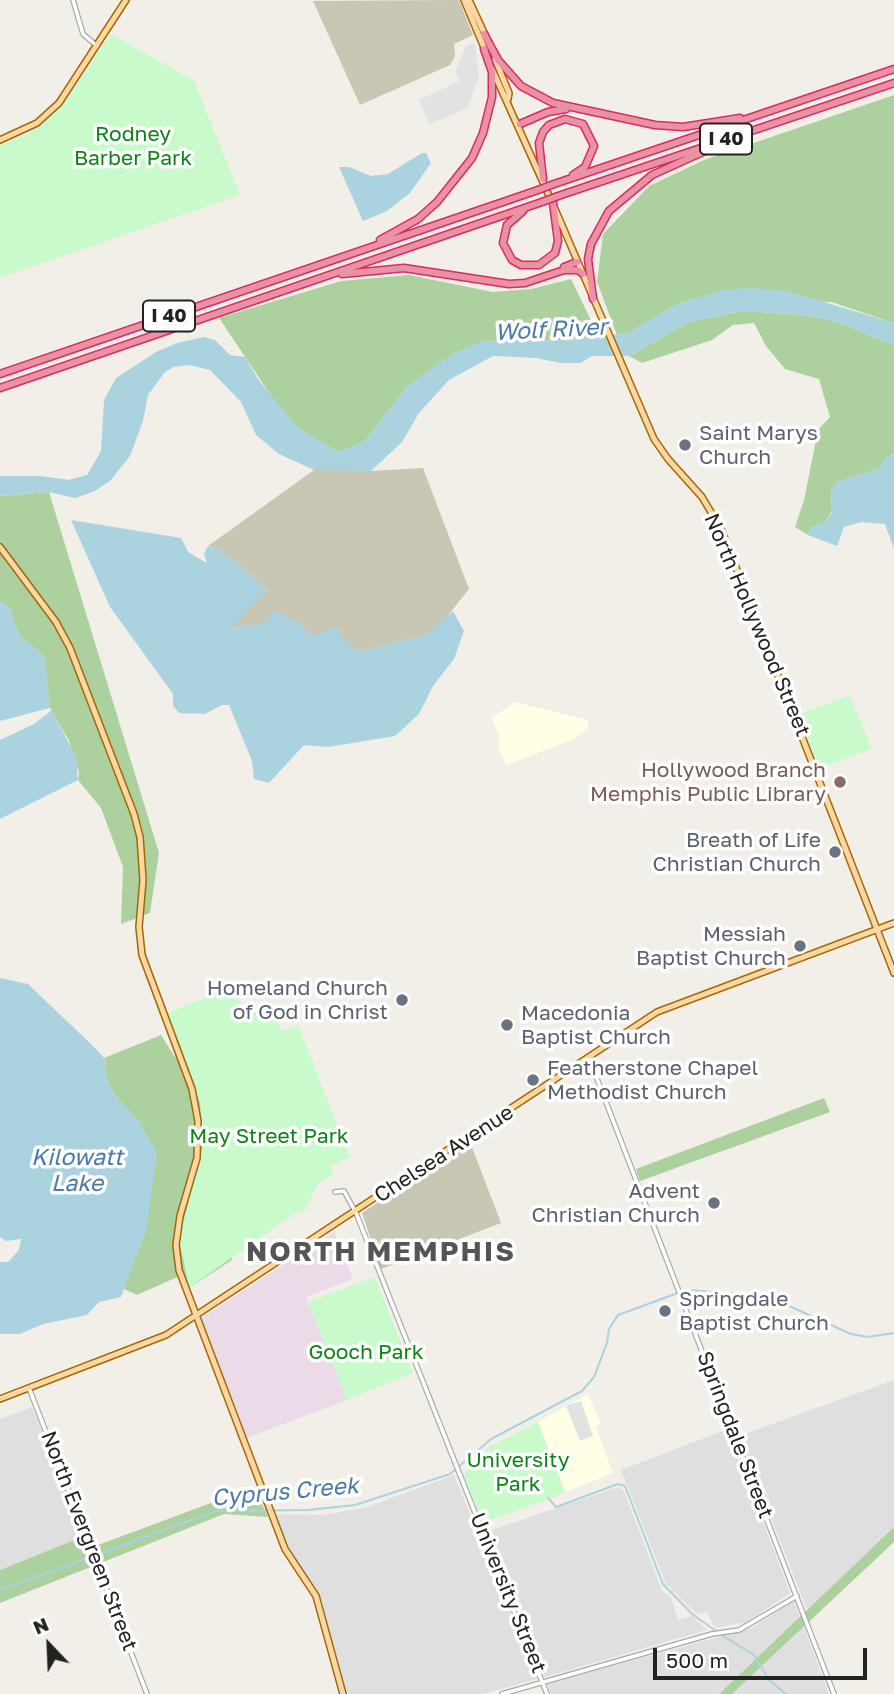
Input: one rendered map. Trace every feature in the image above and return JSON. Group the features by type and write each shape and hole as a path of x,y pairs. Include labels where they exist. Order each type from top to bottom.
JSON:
{"highway":[{"path":"484,34 498,60 521,86 553,103 582,110 655,125 683,127 741,118 802,100"},
{"path":"338,258 409,225 437,202 456,181 483,133 492,97 492,72 484,49"},
{"name":"I 40","path":"0,374 894,69"},
{"name":"I 40","path":"0,388 894,83"},
{"path":"520,124 548,111 582,110"},
{"path":"593,299 588,259 591,244 609,211 620,199 669,165 792,117"},
{"path":"543,179 539,143 543,132 556,121 575,120 588,130 593,153 586,167 565,180"},
{"path":"539,203 514,218 504,234 506,251 512,260 529,267 548,261 555,253 558,225 553,204"},
{"path":"540,278 577,262"},
{"path":"317,280 379,269 404,268 509,284 572,269 583,274"}],"main road":[{"path":"0,141 31,127 66,95 113,15 126,0"},
{"name":"North Hollywood Street","path":"464,0 520,124 654,439 702,497 721,529 894,973"},
{"name":"North Hollywood Street","path":"469,0 509,93 508,99"},
{"path":"2,550 56,622 70,649 134,814 140,837 143,880 139,927 142,955 192,1089 198,1121 197,1158 180,1216 176,1245 179,1270 285,1549 316,1597 343,1694"},
{"name":"Chelsea Avenue","path":"0,1399 166,1335 195,1318 657,1012 894,923"}],"street":[{"path":"73,0 83,34 97,46"},
{"name":"Springdale Street","path":"589,1058 834,1694"},
{"name":"University Street","path":"335,1192 344,1191 356,1213 547,1694"},
{"name":"North Evergreen Street","path":"29,1388 147,1694"},
{"path":"502,1694 746,1626 797,1596"}],"shaded area":[{"path":"459,0 473,35 454,44 455,56 450,65 360,105 313,1"},
{"path":"475,43 479,76 468,108 429,124 419,100 459,81 455,72 466,46"},
{"path":"331,468 372,471 423,468 469,589 441,624 426,635 358,652 342,639 313,636 294,620 227,629 267,590 222,551 208,546 314,470"},
{"path":"515,702 588,720 588,729 574,739 507,765 499,750 499,737 492,718"},
{"path":"470,1142 501,1223 381,1269 362,1213"},
{"path":"334,1232 353,1279 306,1297 347,1400 247,1438 201,1318"},
{"path":"894,1380 894,1527 807,1610 739,1436"},
{"path":"588,1394 601,1424 596,1427 613,1473 566,1492 538,1422"},
{"path":"581,1401 593,1436 580,1441 566,1406"},
{"path":"32,1407 84,1536 0,1570 0,1419"},
{"path":"728,1429 790,1593 747,1622 715,1628 707,1612 697,1614 666,1584 621,1470"},
{"path":"454,1475 537,1679 483,1694 346,1694 320,1599 292,1554 275,1514 322,1515 364,1508"},
{"path":"618,1487 624,1491 662,1591 671,1598 678,1620 692,1616 707,1630 545,1677 486,1532"},
{"path":"794,1601 800,1617 719,1694 550,1694 547,1684 751,1628"},
{"path":"804,1627 829,1694 732,1694"}],"green space":[{"name":"Rodney Barber Park","path":"111,34 194,81 240,195 0,278 0,145 27,134 63,104"},
{"path":"894,95 894,323 831,302 697,298 676,305 628,333 617,335 597,282 603,234 649,186 704,160"},
{"path":"409,275 493,292 531,289 571,279 599,337 562,341 509,339 481,342 455,353 407,387 364,442 338,452 298,428 280,409 219,318 341,281"},
{"path":"742,311 807,315 840,323 894,345 894,453 886,458 879,469 837,482 831,490 832,511 825,522 810,528 808,535 795,527 804,500 818,430 830,417 819,379 785,369 766,346 754,323 733,325 712,340 642,363 629,356 689,322"},
{"path":"49,492 159,853 150,913 121,924 123,867 101,808 78,780 79,773 69,741 50,708 44,656 18,634 10,609 0,601 0,496"},
{"path":"850,695 872,749 819,768 798,715"},
{"name":"May Street Park","path":"235,986 244,1011 270,1001 282,1031 298,1025 350,1157 330,1166 333,1176 318,1183 306,1209 294,1214 189,1288 179,1239 203,1145 200,1103 167,1013"},
{"path":"161,1035 216,1122 232,1260 189,1288 184,1274 137,1295 124,1289 133,1260 141,1124 114,1094 106,1076 104,1058"},
{"path":"824,1098 830,1112 640,1181 636,1169"},
{"name":"Gooch Park","path":"375,1277 413,1373 347,1400 308,1302"},
{"name":"University Park","path":"538,1422 565,1493 483,1523 464,1475 489,1447"},
{"path":"254,1487 268,1517 224,1514 0,1603 0,1570 84,1536 90,1548"},
{"path":"894,1527 894,1542 732,1694 719,1694"}],"water":[{"path":"426,153 431,163 410,193 387,211 363,221 339,167 349,167 371,176 388,174"},
{"path":"750,288 787,291 894,323 894,345 840,323 807,315 742,311 689,322 629,356 592,356 581,363 561,363 536,358 493,356 449,380 419,413 402,442 371,471 314,470 279,454 256,435 241,402 210,370 190,365 174,367 165,372 148,395 143,421 130,456 110,481 93,492 75,498 49,492 0,496 0,476 41,476 68,480 87,475 101,451 104,400 116,378 156,352 177,343 204,337 215,340 230,355 245,357 258,379 298,428 338,452 364,442 407,387 423,374 455,353 480,342 509,339 562,341 628,333 676,305 721,290"},
{"path":"894,453 894,549 885,524 861,522 844,527 837,546 808,535 810,528 825,522 832,512 831,490 837,482 879,469 886,458"},
{"path":"71,520 181,538 188,552 207,563 204,554 208,546 222,551 267,590 229,629 261,624 275,611 294,620 313,636 338,627 343,639 358,652 426,635 453,611 464,631 454,659 433,686 419,714 395,736 328,747 304,745 269,783 254,779 252,761 229,705 222,705 205,714 179,713 173,706 173,694 110,607"},
{"path":"0,601 10,609 18,634 44,656 50,708 0,721"},
{"path":"52,710 76,758 78,780 0,819 0,740 34,724"},
{"name":"Kilowatt Lake","path":"0,978 28,984 104,1058 106,1076 114,1094 141,1124 157,1153 146,1231 121,1297 99,1302 87,1315 43,1324 20,1334 0,1334 0,1262 8,1262 19,1250 21,1239 6,1241 0,1237"}],"waterway":[{"name":"Cyprus Creek","path":"0,1590 216,1511 308,1510 355,1505 450,1474 491,1439 582,1391 594,1377 607,1343 609,1329 618,1315 686,1290 767,1296 851,1334 868,1337 894,1333"},
{"path":"548,1498 556,1507 618,1484 625,1486 663,1584 692,1614 716,1631"},
{"path":"720,1634 754,1655 769,1680 786,1694"}],"place":[{"name":"Saint Marys Church","path":"685,445"},
{"name":"Hollywood Branch Memphis Public Library","path":"840,782"},
{"name":"Breath of Life Christian Church","path":"835,852"},
{"name":"Messiah Baptist Church","path":"800,946"},
{"name":"Homeland Church of God in Christ","path":"402,1000"},
{"name":"Macedonia Baptist Church","path":"507,1025"},
{"name":"Featherstone Chapel Methodist Church","path":"533,1080"},
{"name":"Advent Christian Church","path":"714,1203"},
{"name":"Springdale Baptist Church","path":"665,1311"}],"district":[{"name":"NORTH MEMPHIS","path":"381,1252"}],"water label":[{"name":"Wolf River","path":"551,330"}]}
